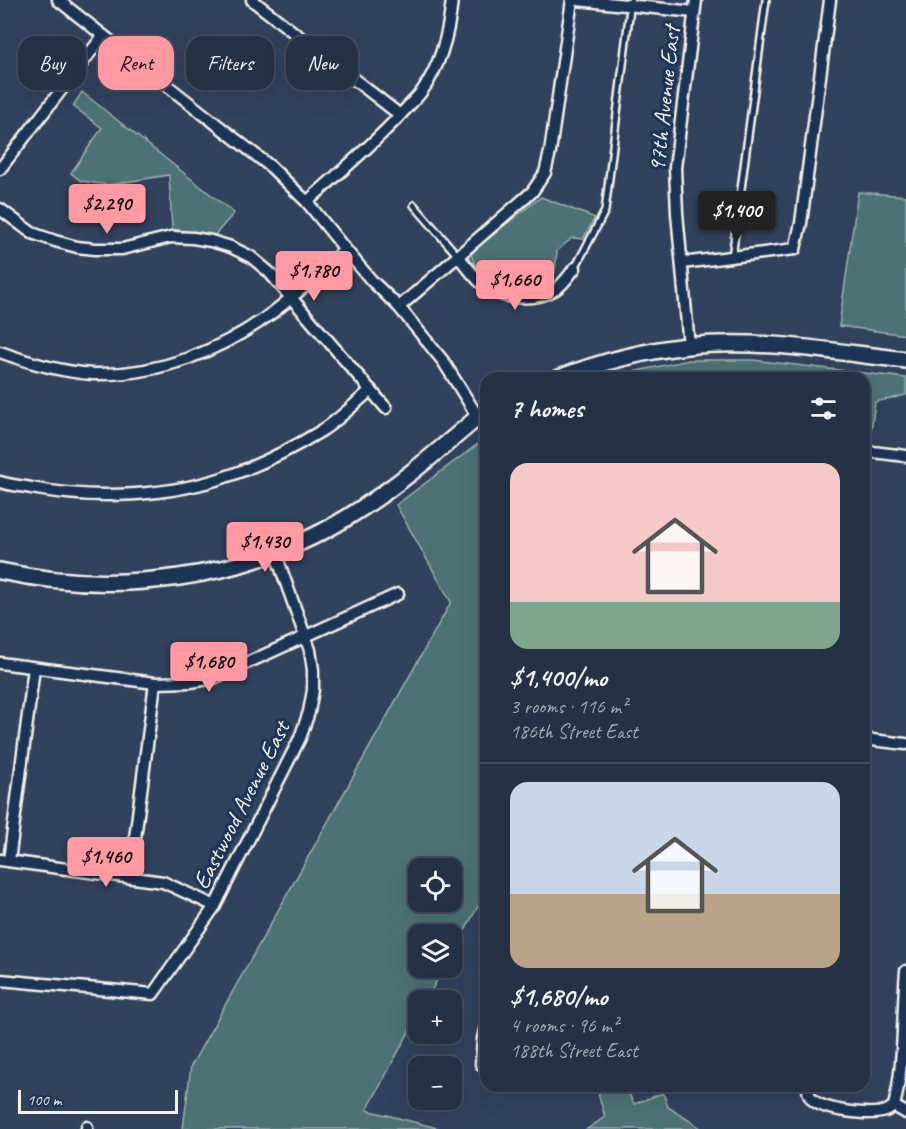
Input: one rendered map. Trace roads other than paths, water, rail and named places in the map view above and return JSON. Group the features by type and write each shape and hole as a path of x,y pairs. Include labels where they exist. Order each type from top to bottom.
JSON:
{"street":[{"path":"58,0 103,36"},
{"path":"252,0 400,115"},
{"path":"307,202 380,136 423,90 444,43 452,0"},
{"path":"399,307 532,192 545,172 550,152 572,0"},
{"path":"578,0 631,3 694,12"},
{"name":"97th Avenue East","path":"688,346 675,168 696,0"},
{"path":"681,263 795,249 830,0"},
{"path":"0,169 98,42"},
{"path":"172,90 271,167 307,202 372,281 399,307 443,361 480,412"},
{"path":"0,209 32,232 77,247 122,249 171,237 211,241 231,247 251,257 269,272 386,408"},
{"path":"0,352 56,369 94,374 135,371 171,364 212,350 244,333 274,312 345,249"},
{"path":"458,256 488,288 501,295 518,297 532,298 555,290 575,268"},
{"path":"576,372 619,358 688,346 758,345 906,360"},
{"path":"0,482 55,492 100,496 194,486 231,475 275,456 323,430 371,390"},
{"path":"0,571 64,581 114,583 190,575 242,563 309,537 356,512 401,481 480,417"},
{"path":"870,452 906,456"},
{"name":"Eastwood Avenue East","path":"0,980 153,994 214,906 300,738 309,712 313,690 310,650 275,552"},
{"path":"0,663 155,683 191,682 214,678 398,594"},
{"path":"34,668 4,860 164,882 214,906"},
{"path":"130,877 155,683"},
{"path":"870,740 906,744"},
{"path":"809,1092 814,1101 831,1109 875,1113 885,1112 894,1106 902,1050 906,971"},
{"path":"894,1106 906,1113"}],"lane":[{"path":"732,257 766,0"},
{"path":"575,268 605,211 631,3"},
{"path":"414,205 458,256"}]}
